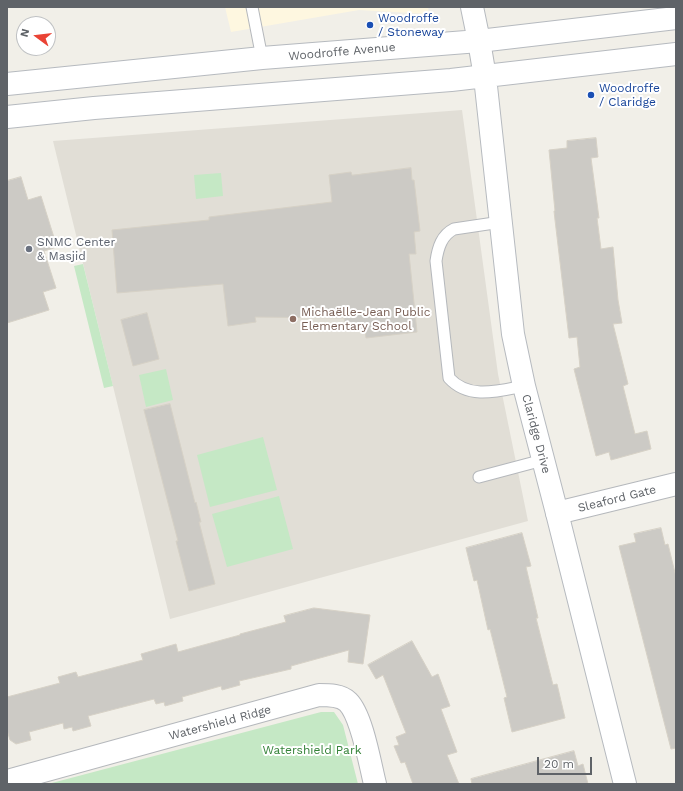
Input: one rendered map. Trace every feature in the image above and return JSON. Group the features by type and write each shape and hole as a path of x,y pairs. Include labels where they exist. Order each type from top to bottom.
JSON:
{"street":[{"name":"Claridge Drive","path":"472,7 485,77 513,334 524,386 558,513 625,784"},
{"name":"Woodroffe Avenue","path":"7,84 262,58 479,41 676,18"},
{"path":"7,117 485,77 676,54"},
{"name":"Sleaford Gate","path":"558,513 676,484"},
{"name":"Watershield Ridge","path":"7,781 319,695 333,694 348,702 358,718 375,784"}],"lane":[{"path":"252,7 262,58"},
{"path":"501,222 454,229 448,232 438,248 436,261 449,378 460,388 476,392 524,386"},
{"path":"479,477 543,460"}],"shaded area":[{"path":"225,7 428,7 429,14 359,10 231,32"},
{"name":"Michaëlle-Jean Public Elementary School","path":"462,110 498,374 528,521 170,619 53,141"}],"green space":[{"path":"221,173 223,196 196,199 194,175"},
{"path":"83,264 113,386 104,388 74,266"},
{"path":"166,369 173,400 146,407 139,375"},
{"path":"263,437 277,490 210,507 197,455"},
{"path":"279,496 293,549 227,567 212,514"},
{"name":"Watershield Park","path":"321,712 334,712 343,725 358,784 48,784"}],"building":[{"path":"596,138 598,157 591,158 599,218 597,218 601,249 613,247 618,300 622,323 613,324 628,384 623,386 635,434 647,431 651,449 611,460 609,452 596,456 574,369 580,367 577,337 569,338 554,211 549,150 567,148 567,141"},
{"path":"411,168 412,180 414,180 420,231 414,232 416,254 409,254 417,332 366,338 364,323 345,323 344,318 255,317 256,322 228,326 223,284 117,293 112,230 209,220 209,217 332,202 329,175 351,172 352,175"},
{"name":"SNMC Center & Masjid","path":"21,177 28,200 41,196 57,247 44,251 56,288 43,292 49,310 7,323 7,181"},
{"path":"147,313 159,359 133,366 121,320"},
{"path":"170,404 201,522 199,522 215,584 189,591 176,541 178,541 144,410"},
{"path":"661,528 665,545 668,544 676,577 676,748 671,749 619,546 636,542 634,534"},
{"path":"522,533 531,566 526,567 538,618 536,618 553,685 557,684 565,718 512,732 504,698 507,697 490,629 488,630 477,580 474,581 466,548"},
{"path":"314,608 370,615 363,664 348,662 349,650 291,666 291,669 239,681 240,685 222,690 221,686 182,697 183,701 165,706 164,702 156,704 154,699 88,716 91,726 73,731 72,727 64,729 63,723 29,732 31,740 16,744 10,740 7,730 7,697 60,683 58,677 76,672 78,677 143,660 141,654 176,644 178,652 286,622 284,616"},
{"path":"412,641 432,677 438,674 450,706 441,709 457,752 447,755 459,784 413,784 405,762 401,763 394,746 399,745 396,737 406,733 383,675 376,679 368,665"},
{"path":"574,751 578,766 583,764 588,784 472,784 471,779"}],"place":[{"name":"Woodroffe / Stoneway","path":"370,25"},
{"name":"Woodroffe / Claridge","path":"591,95"},
{"name":"SNMC Center & Masjid","path":"29,249"},
{"name":"Michaëlle-Jean Public Elementary School","path":"293,319"}]}
